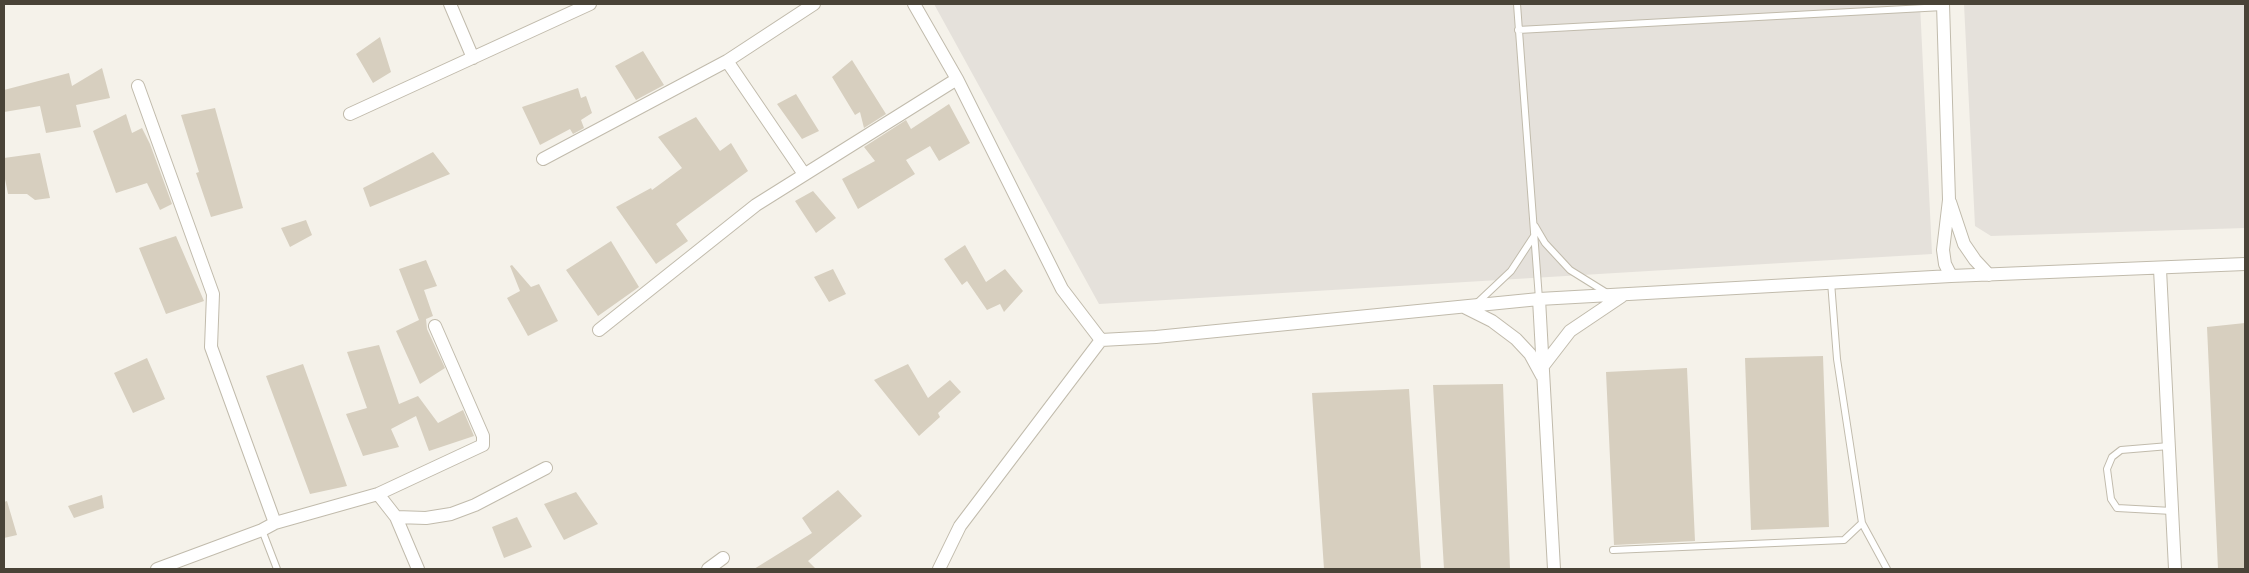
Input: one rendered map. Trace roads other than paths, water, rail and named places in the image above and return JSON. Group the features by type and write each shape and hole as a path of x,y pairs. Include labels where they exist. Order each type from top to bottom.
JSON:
{"street":[{"path":"450,4 473,58"},
{"path":"350,114 590,4"},
{"path":"544,159 727,61 814,4"},
{"path":"914,4 957,79 1062,289 1101,340"},
{"path":"1943,5 1949,200 1942,250 1945,264 1951,276"},
{"path":"727,61 804,174"},
{"path":"599,330 756,205 957,79"},
{"path":"138,86 213,294 211,346 275,523"},
{"path":"1949,200 1964,244 1974,260 1989,275"},
{"path":"1101,340 1147,338 1539,299 1951,276 2160,269 2245,264"},
{"path":"2160,269 2175,569"},
{"path":"1543,372 1570,331 1618,295"},
{"path":"1539,299 1554,569"},
{"path":"1468,306 1492,320 1516,338 1543,372"},
{"path":"157,569 262,530 275,523 378,494 483,445 483,436 436,326"},
{"path":"939,569 960,526 1101,340"},
{"path":"396,517 426,518 450,514 475,505 546,468"},
{"path":"378,494 396,517 418,569"},
{"path":"708,569 723,558"}],"lane":[{"path":"1517,4 1539,299"},
{"path":"1518,30 1943,5"},
{"path":"1534,225 1545,243 1570,270 1587,282 1618,295"},
{"path":"1468,306 1511,271 1534,235"},
{"path":"1831,282 1837,359 1862,523 1887,569"},
{"path":"2168,446 2121,450 2112,458 2107,468 2111,499 2117,508 2172,511"},
{"path":"1613,550 1844,540 1862,523"},
{"path":"262,530 277,569"}]}
